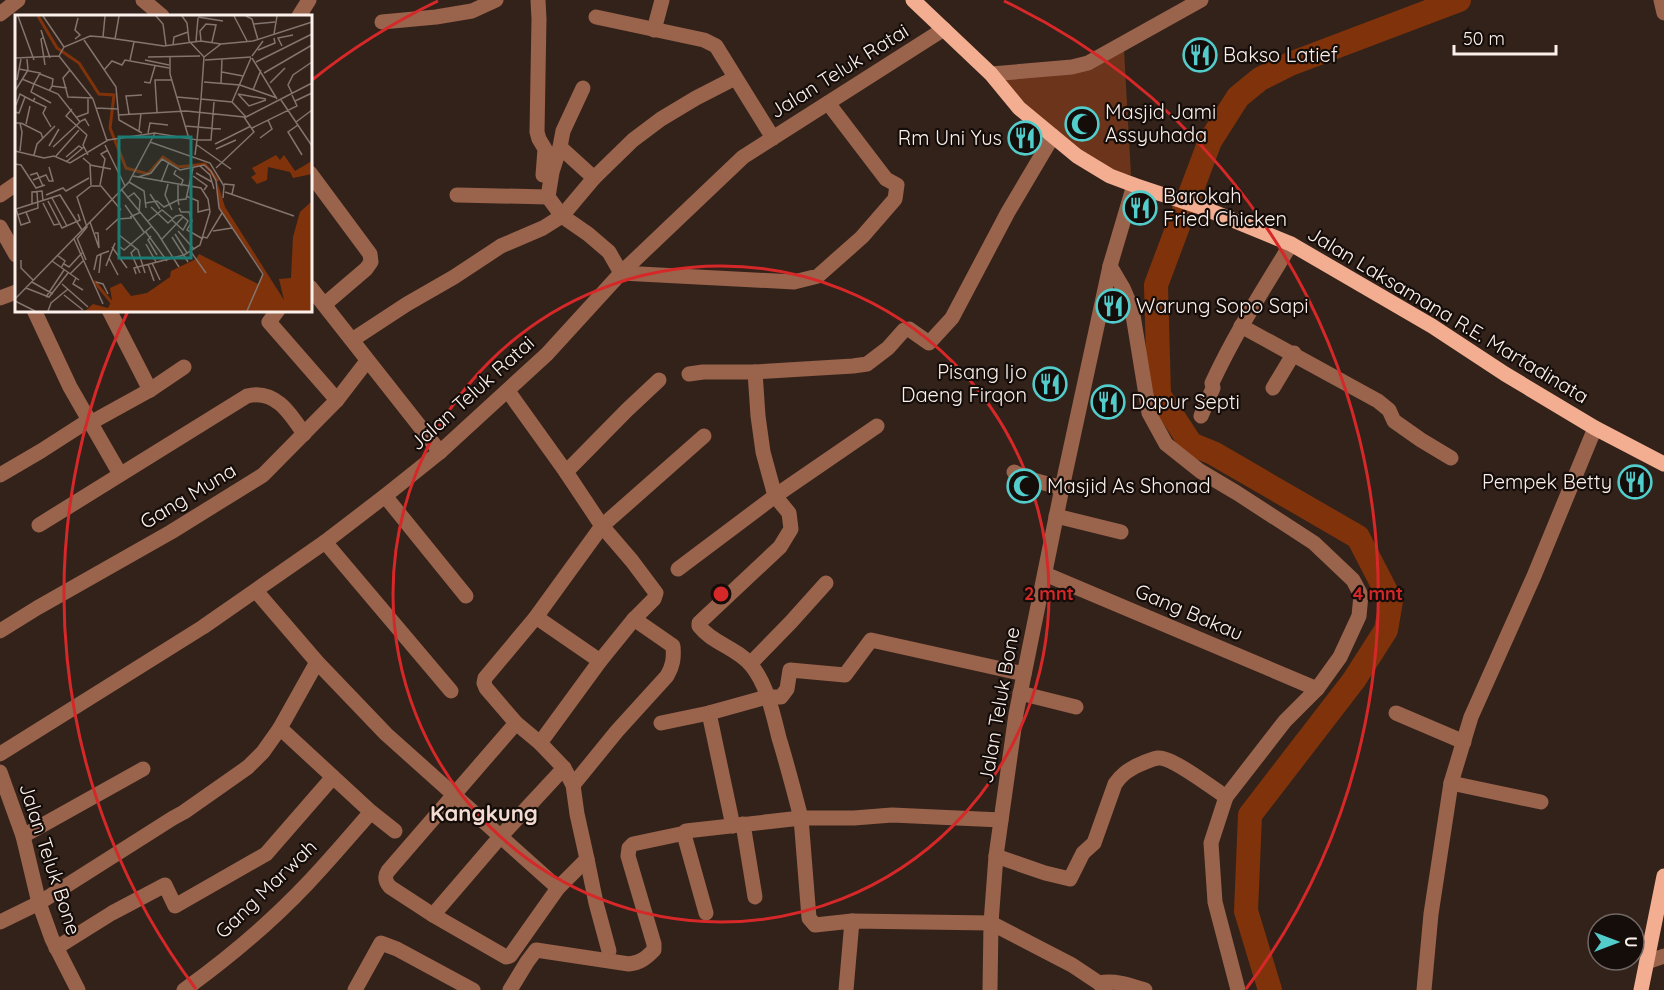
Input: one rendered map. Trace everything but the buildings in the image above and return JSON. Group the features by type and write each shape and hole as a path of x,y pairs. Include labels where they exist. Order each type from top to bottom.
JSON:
{"main road":[{"path":"913,0 991,74 1019,108 1077,156 1110,176 1139,187"},
{"name":"Jalan Laksamana R.E. Martadinata","path":"1139,187 1206,209 1291,244 1432,326 1505,374 1595,428 1664,464"},
{"path":"1641,990 1664,876"}],"street":[{"path":"0,14 18,0"},
{"path":"300,15 309,0"},
{"path":"382,22 436,17 468,6 496,0"},
{"path":"538,0 537,132 545,149 545,197 562,216 609,252 621,273 794,282 818,276 862,237 895,199 897,185 886,179 828,103"},
{"path":"654,30 662,0"},
{"path":"991,74 1072,67 1088,63 1201,0"},
{"path":"1661,0 1664,13"},
{"path":"596,16 711,43 720,52 773,138"},
{"name":"Jalan Teluk Ratai","path":"0,754 203,627 325,542 386,496 440,452 508,391 570,330 621,273 743,157 944,29"},
{"path":"352,340 501,246 543,228 562,216 594,178 633,140 661,119 735,78"},
{"path":"545,197 563,131 583,88"},
{"path":"688,374 867,364 907,329 929,343 952,318 1008,212 1053,136"},
{"path":"560,147 594,178"},
{"path":"312,176 370,254 371,262 325,304"},
{"path":"0,195 15,185"},
{"name":"Jalan Teluk Bone","path":"990,990 991,924 996,856 1016,714 1110,266 1139,187"},
{"path":"457,195 545,197"},
{"path":"0,227 15,253"},
{"path":"1201,416 1213,388 1212,383 1215,376 1241,326 1291,244"},
{"path":"1110,266 1132,309 1149,413 1166,444 1200,471 1314,543 1353,580 1362,595 1359,616 1340,657 1317,689 1285,721 1226,797 1211,843 1215,902 1238,990"},
{"path":"312,289 440,452"},
{"path":"0,298 15,292"},
{"path":"35,312 70,387 120,474"},
{"path":"110,312 150,390"},
{"path":"276,312 269,322 337,400"},
{"path":"1241,326 1294,353 1384,405 1394,421 1451,458"},
{"path":"1273,388 1294,353"},
{"name":"Gang Muna","path":"0,631 171,532 263,475 337,400 368,361"},
{"path":"0,475 83,424 92,422 150,390 184,367"},
{"path":"755,372 763,452 776,496 789,513 791,529 780,547 699,623 699,626 704,632 750,664 767,697 801,818 809,918 815,925 852,921 991,924 1072,965 1102,987 1108,981 1120,982 1145,990"},
{"path":"566,472 659,380"},
{"path":"508,391 602,526 656,593 650,604 634,619 600,661 540,743"},
{"path":"39,525 247,396 258,394 275,400 289,413 304,434"},
{"path":"678,568 877,426"},
{"path":"1424,990 1431,914 1451,783 1471,717 1534,576 1595,428"},
{"path":"609,951 596,903 573,785 564,768 540,743 516,723 484,683 485,678 536,617 602,526 704,436"},
{"path":"1014,472 1026,478 1062,488"},
{"path":"386,496 466,596"},
{"path":"1056,516 1121,532"},
{"path":"325,542 451,691"},
{"name":"Gang Bakau","path":"1045,574 1317,689"},
{"path":"750,664 826,583"},
{"path":"256,591 317,662 386,734 558,888"},
{"path":"536,617 600,661"},
{"path":"573,785 616,731 671,669 674,658 673,646 634,619"},
{"path":"661,723 767,697 781,697 787,689 790,670 845,675 871,640 1024,674"},
{"path":"0,922 39,903 184,812 248,767 263,752 280,728 317,662"},
{"path":"1020,693 1076,707"},
{"path":"709,713 755,897"},
{"path":"1396,714 1464,742"},
{"path":"516,723 388,871 385,876 386,882 433,915 506,957 510,956 558,888 588,859"},
{"path":"280,728 394,831"},
{"path":"996,856 1070,879 1083,853 1094,843 1118,778 1129,770 1157,758 1165,758 1183,768 1226,797"},
{"path":"433,915 500,837 564,768"},
{"path":"23,836 143,769"},
{"name":"Jalan Teluk Bone","path":"0,772 23,836 39,903 56,948 78,990"},
{"path":"56,948 112,913 165,885 175,906 266,854 333,777"},
{"path":"1451,783 1541,802"},
{"name":"Gang Marwah","path":"184,990 280,911 371,812"},
{"path":"510,990 536,950 629,964 639,963 652,953 654,944 628,856 629,848 633,844 686,831 801,818 892,815 1001,819"},
{"path":"685,833 706,913"},
{"path":"846,990 852,921"},
{"path":"355,990 381,943 398,948 473,990"},
{"path":"1647,962 1664,956"}],"shaded area":[{"path":"1124,50 1131,175 1113,172 1081,154 1023,106 995,75"}],"waterway":[{"path":"1270,990 1246,911 1250,815 1354,680 1386,630 1391,601 1358,537 1213,453 1191,444 1159,395 1156,285 1210,141 1238,97 1260,79 1290,64 1459,0"}],"place":[{"name":"Bakso Latief","path":"1200,55"},
{"name":"Masjid Jami Assyuhada","path":"1082,124"},
{"name":"Rm Uni Yus","path":"1025,138"},
{"name":"Barokah Fried Chicken","path":"1140,208"},
{"name":"Warung Sopo Sapi","path":"1113,306"},
{"name":"Pisang Ijo Daeng Firqon","path":"1050,384"},
{"name":"Dapur Septi","path":"1108,402"},
{"name":"Pempek Betty","path":"1635,482"},
{"name":"Masjid As Shonad","path":"1024,486"}],"district":[{"name":"Kangkung","path":"484,813"}]}
